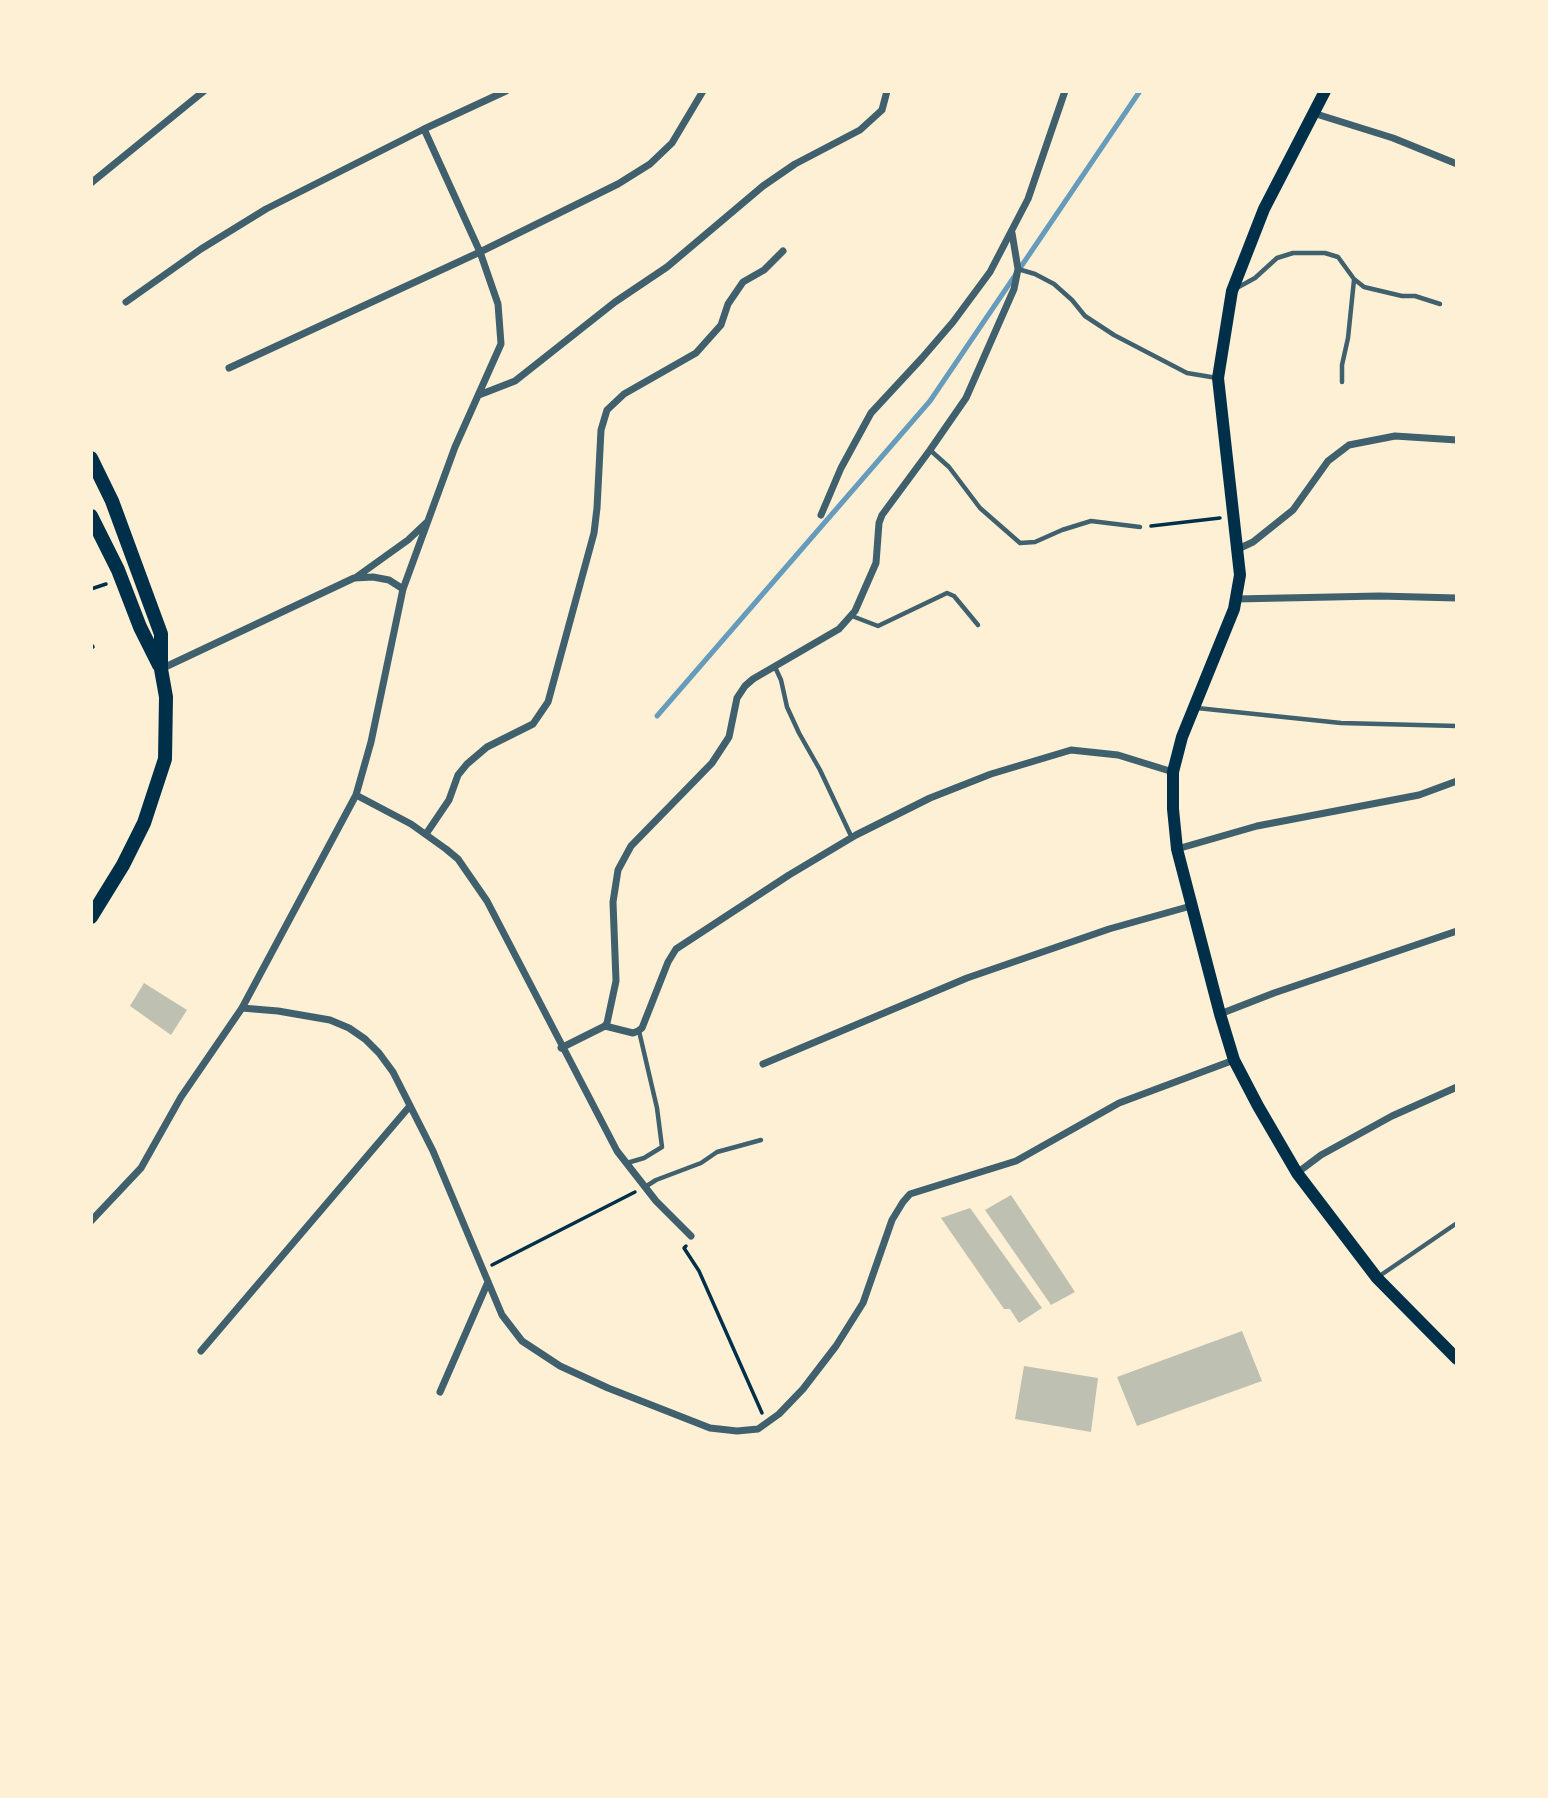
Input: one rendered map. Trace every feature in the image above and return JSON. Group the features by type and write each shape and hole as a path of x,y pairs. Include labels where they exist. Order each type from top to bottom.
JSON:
{"main road":[{"path":"1325,91 1264,209 1232,291 1218,378 1240,575 1236,599 1193,708 1173,772 1177,849 1234,1060 1258,1106 1297,1173 1377,1278 1457,1359"},
{"path":"91,458 112,501 161,634 161,669 166,697 165,759 144,823 123,865 91,917"},
{"path":"91,516 161,669"}],"street":[{"path":"91,183 204,91"},
{"path":"126,302 201,249 266,208 506,91"},
{"path":"229,368 582,203 650,164 672,143 703,91"},
{"path":"479,395 515,381 615,302 667,267 763,186 795,164 860,130 881,110 887,91"},
{"path":"821,515 841,468 870,413 953,322 990,272 1028,199 1065,91"},
{"path":"1313,113 1393,138 1457,164"},
{"path":"91,1222 141,1168 181,1097 242,1008 356,795 371,742 403,589 455,447 501,344 498,304 480,252 424,130"},
{"path":"606,1026 616,981 613,902 618,870 623,858 631,846 717,755 729,737 737,698 745,686 839,629 852,616 873,574 882,515 966,398 1014,289 1018,269 1012,233"},
{"path":"426,834 449,800 458,775 467,764 487,747 533,724 548,702 594,533 601,430 607,410 633,388 696,353 721,325 728,304 743,282 764,270 783,251"},
{"path":"1238,549 1253,542 1293,510 1328,461 1349,445 1395,436 1457,440"},
{"path":"161,669 355,578 427,523"},
{"path":"355,578 390,580 403,589"},
{"path":"1236,599 1379,596 1457,598"},
{"path":"561,1048 606,1026 633,1033 639,1031 668,962 677,949 789,875 852,838 930,798 991,774 1063,751 1118,755 1173,772"},
{"path":"1177,849 1257,826 1419,794 1457,781"},
{"path":"356,795 426,834 458,859 487,901 561,1048 617,1151 645,1187 691,1236"},
{"path":"763,1064 889,1009 979,974 1108,929 1191,906"},
{"path":"1220,1014 1457,931"},
{"path":"242,1008 330,1020 349,1028 379,1053 393,1072 433,1151 502,1315 516,1335 560,1366 618,1392 710,1428 749,1431 767,1424 803,1389 836,1346 863,1303 892,1220 910,1194 1016,1161 1119,1104 1234,1060"},
{"path":"1297,1173 1321,1156 1392,1116 1457,1087"},
{"path":"201,1351 409,1107"},
{"path":"440,1392 488,1282"}],"lane":[{"path":"1232,291 1255,278 1277,258 1293,253 1333,254 1364,287 1402,296 1415,296 1440,304"},
{"path":"1018,269 1054,284 1085,316 1114,335 1187,373 1218,378"},
{"path":"1342,382 1354,279"},
{"path":"930,450 949,467 980,509 1020,543 1035,542 1062,530 1091,522 1140,527"},
{"path":"852,616 878,626 947,593 954,596 978,625"},
{"path":"775,667 787,707 852,838"},
{"path":"1193,708 1341,723 1457,726"},
{"path":"626,1163 644,1158 662,1147 657,1108 639,1031"},
{"path":"645,1187 656,1180 701,1163 717,1152 761,1140"},
{"path":"1377,1278 1457,1223"}],"path":[{"path":"1140,527 1233,516"},
{"path":"484,1269 645,1187"},
{"path":"691,1236 684,1248 699,1271 767,1424"}],"building":[{"path":"144,983 187,1010 171,1035 130,1006"},
{"path":"1011,1195 1075,1292 1051,1305 985,1210"},
{"path":"970,1208 1042,1308 1019,1323 1010,1309 1004,1309 941,1218"},
{"path":"1242,1331 1262,1381 1137,1426 1117,1377"},
{"path":"1024,1366 1098,1378 1091,1432 1015,1419"}],"waterway":[{"path":"657,716 930,401 1140,91"}]}
